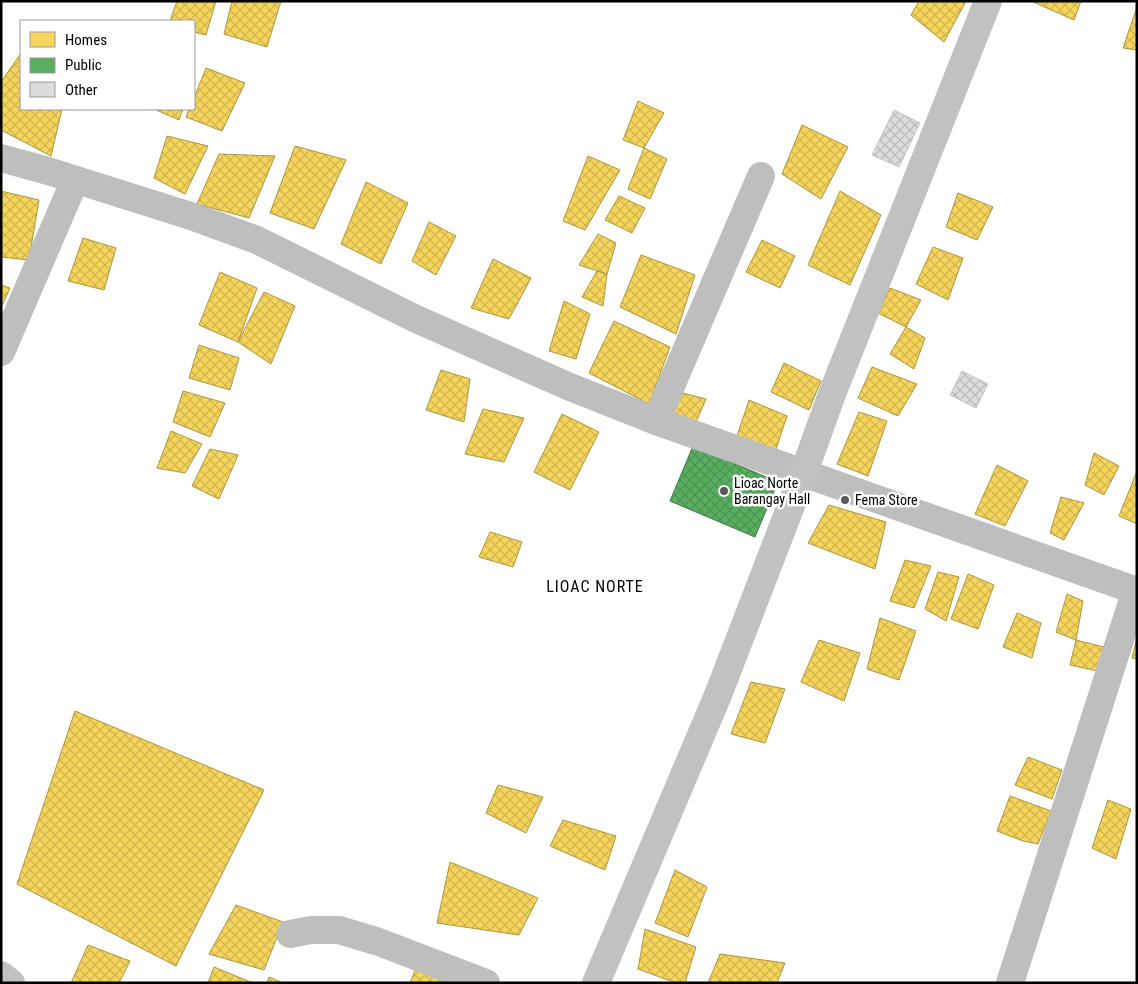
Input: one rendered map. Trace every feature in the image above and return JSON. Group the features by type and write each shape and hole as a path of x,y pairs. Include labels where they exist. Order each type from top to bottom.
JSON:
{"street":[{"path":"596,983 718,695 836,385 988,1"},
{"path":"1,158 194,217 257,240 414,318 570,387 656,421 1136,590 1010,983"},
{"path":"656,421 761,176"},
{"path":"1,352 74,180"},
{"path":"290,934 311,930 339,930 379,942 486,983"},
{"path":"1,975 11,983"}],"building: Homes":[{"path":"177,1 216,1 206,35 195,32 195,20 170,20"},
{"path":"232,1 281,1 267,47 224,34"},
{"path":"919,1 966,1 944,42 911,15"},
{"path":"1031,1 1081,1 1074,20"},
{"path":"1137,7 1137,50 1123,48"},
{"path":"20,54 20,110 62,110 51,156 1,130 1,82"},
{"path":"206,68 245,83 222,131 186,117 189,110 195,110 195,96"},
{"path":"638,101 664,113 644,148 623,140"},
{"path":"156,110 183,110 179,120"},
{"path":"802,125 848,147 821,199 782,174"},
{"path":"167,136 208,146 185,194 154,178"},
{"path":"295,146 346,160 314,229 270,213"},
{"path":"644,148 667,159 650,199 628,189"},
{"path":"219,154 275,156 249,218 197,204"},
{"path":"588,156 620,170 585,230 563,221"},
{"path":"366,182 408,203 381,264 341,244"},
{"path":"1,191 39,200 29,260 1,257"},
{"path":"840,191 881,215 850,285 808,265"},
{"path":"958,193 993,207 977,240 946,227"},
{"path":"619,196 645,208 632,233 605,220"},
{"path":"429,222 456,236 436,275 412,261"},
{"path":"598,234 616,243 607,274 579,265"},
{"path":"83,238 116,248 104,290 68,281"},
{"path":"762,240 795,256 780,288 746,272"},
{"path":"933,247 963,258 948,300 916,284"},
{"path":"641,255 695,275 676,334 620,307"},
{"path":"493,259 531,278 509,319 471,308"},
{"path":"597,271 607,274 603,306 582,297"},
{"path":"220,272 257,288 238,342 199,325"},
{"path":"1,285 10,288 1,308"},
{"path":"890,288 921,300 906,327 878,313"},
{"path":"264,292 295,306 271,364 238,342"},
{"path":"564,301 590,314 576,359 549,351"},
{"path":"614,321 670,347 649,404 589,373"},
{"path":"906,327 925,338 914,369 890,354"},
{"path":"199,345 239,358 230,390 189,378"},
{"path":"784,363 821,381 809,410 771,392"},
{"path":"872,367 917,384 898,416 858,398"},
{"path":"441,370 470,379 464,422 426,410"},
{"path":"183,391 225,403 210,437 173,422"},
{"path":"679,392 706,399 696,422 671,412"},
{"path":"749,400 787,416 775,452 737,436"},
{"path":"483,409 524,418 504,462 465,454"},
{"path":"859,412 887,421 868,476 837,464"},
{"path":"562,414 599,432 570,490 534,472"},
{"path":"171,431 202,444 185,473 157,468"},
{"path":"210,449 238,455 219,499 192,486"},
{"path":"1094,453 1119,466 1104,495 1085,485"},
{"path":"997,465 1028,481 1005,526 975,514"},
{"path":"1137,471 1137,524 1119,516"},
{"path":"1061,497 1084,503 1064,540 1050,533"},
{"path":"829,505 886,522 875,569 808,543"},
{"path":"490,532 522,542 513,567 479,557"},
{"path":"905,560 931,566 914,608 890,601"},
{"path":"938,572 959,577 946,621 925,609"},
{"path":"968,574 994,585 978,629 951,619"},
{"path":"1067,594 1083,601 1076,640 1056,632"},
{"path":"1017,613 1041,623 1032,658 1003,647"},
{"path":"880,618 916,631 899,680 867,669"},
{"path":"1137,637 1137,659 1132,658"},
{"path":"819,640 860,653 844,701 801,682"},
{"path":"1076,640 1108,648 1107,673 1070,665"},
{"path":"751,682 785,689 765,743 731,734"},
{"path":"75,711 264,790 176,966 17,884"},
{"path":"1028,757 1062,770 1052,799 1015,785"},
{"path":"498,785 543,797 526,833 486,813"},
{"path":"1010,796 1051,811 1038,844 1023,841 997,831"},
{"path":"1108,800 1131,809 1116,859 1092,848"},
{"path":"563,820 616,836 605,870 550,846"},
{"path":"450,862 538,898 519,935 437,923"},
{"path":"675,870 707,887 688,937 655,923"},
{"path":"236,905 283,922 264,970 209,954"},
{"path":"645,929 696,947 685,983 676,983 638,969"},
{"path":"88,945 130,961 119,983 71,983"},
{"path":"720,954 785,963 777,983 708,983"},
{"path":"214,967 253,983 208,983"},
{"path":"416,968 448,983 410,983"},
{"path":"269,977 283,983 267,983"}],"building: Public":[{"name":"Lioac Norte Barangay Hall","path":"693,446 778,482 755,537 670,501"}],"building: Other":[{"path":"894,110 920,123 899,167 872,155"},
{"path":"962,371 988,384 976,408 950,395"}],"place":[{"name":"Lioac Norte Barangay Hall","path":"724,491"},
{"name":"Fema Store","path":"845,500"}],"district":[{"name":"LIOAC NORTE","path":"595,586"}]}
